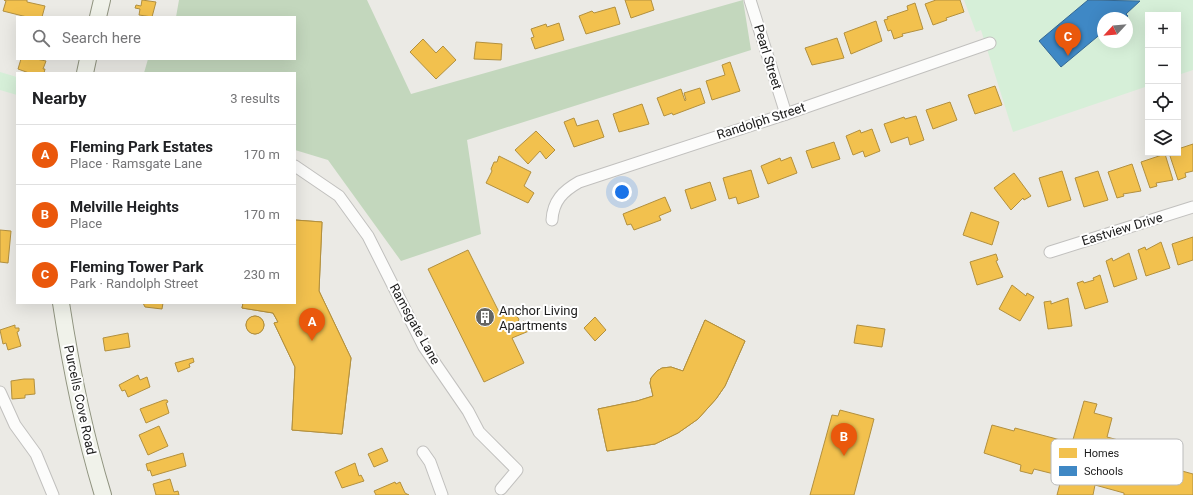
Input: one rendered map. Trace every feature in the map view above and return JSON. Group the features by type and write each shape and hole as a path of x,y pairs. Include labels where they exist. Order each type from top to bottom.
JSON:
{"main road":[{"path":"98,16 102,0"},
{"path":"85,72 88,60"},
{"name":"Purcells Cove Road","path":"61,304 92,461 103,495"}],"street":[{"name":"Pearl Street","path":"750,0 786,114"},
{"name":"Randolph Street","path":"552,220 553,208 557,200 563,192 579,182 786,114 990,43"},
{"name":"Ramsgate Lane","path":"296,167 339,196 368,236 424,346 468,412 479,432 517,470 501,489"},
{"name":"Eastview Drive","path":"1050,252 1193,207"},
{"path":"0,392 15,425 36,454 53,495"},
{"path":"423,452 430,462 442,495"}],"green space":[{"path":"179,0 367,0 411,94 743,0 751,50 467,140 481,234 401,261 328,160 296,150 296,72 144,72 148,60 296,60 296,16 176,16"},
{"path":"964,0 1193,0 1193,70 1181,74 1181,12 1145,12 1145,87 1013,132 981,30 976,32"},
{"path":"0,72 16,77 16,95 0,90"}],"building: Homes":[{"path":"4,0 27,0 27,2 45,6 42,16 23,16 3,11 6,1"},
{"path":"142,0 156,2 152,16 139,15 140,9 135,8 136,5 141,6"},
{"path":"625,0 651,0 654,10 631,18"},
{"path":"936,0 960,0 964,12 946,18 947,20 933,25 925,4"},
{"path":"915,3 923,29 902,34 903,36 894,39 891,30 888,31 884,20 888,19 887,17 908,10 907,6"},
{"path":"615,7 620,24 586,34 579,16 592,11 594,13"},
{"path":"876,21 882,41 851,54 844,33"},
{"path":"559,23 564,40 535,49 531,38 534,37 531,29 546,24 547,27"},
{"path":"837,38 844,58 812,65 805,48"},
{"path":"423,39 436,53 443,46 456,60 436,79 410,52"},
{"path":"476,42 502,44 501,60 474,59"},
{"path":"21,60 46,61 43,69 45,69 44,72 26,72 18,69"},
{"path":"730,62 740,91 712,100 706,81 725,75 722,65"},
{"path":"995,86 1002,105 975,114 968,95"},
{"path":"700,88 705,103 673,115 672,113 664,116 657,98 681,89 685,101 684,93"},
{"path":"950,102 957,120 933,129 926,110"},
{"path":"642,104 649,124 619,132 613,114"},
{"path":"916,116 924,140 910,145 908,137 891,143 884,124 904,117 905,119"},
{"path":"574,118 577,126 598,120 604,137 574,147 564,122"},
{"path":"872,129 880,151 865,157 863,151 853,155 846,136 860,130 861,133"},
{"path":"536,131 555,150 546,159 540,151 528,164 515,150"},
{"path":"834,142 840,159 812,168 806,151"},
{"path":"1193,144 1193,171 1185,173 1186,177 1178,180 1170,156 1181,156 1181,148"},
{"path":"499,156 531,172 524,186 534,193 528,203 486,183 492,171 491,169 494,162 497,162"},
{"path":"1159,156 1166,156 1173,180 1156,183 1157,186 1150,188 1141,162"},
{"path":"791,157 797,173 768,184 761,166 780,158 781,161"},
{"path":"1132,164 1141,191 1123,194 1124,196 1117,198 1108,172"},
{"path":"751,170 759,197 738,204 736,197 729,199 723,178"},
{"path":"1062,171 1071,200 1048,207 1039,178"},
{"path":"1098,171 1108,200 1084,207 1075,178"},
{"path":"1014,173 1031,196 1024,200 1023,198 1011,210 994,188"},
{"path":"710,182 716,200 691,209 685,190"},
{"path":"665,197 671,211 659,216 661,220 634,230 631,224 627,225 623,214"},
{"path":"971,212 999,222 992,245 963,235"},
{"path":"296,220 322,222 319,291 351,358 342,434 292,430 295,367 274,323 278,322 273,313 242,308 243,304 296,304"},
{"path":"296,220 322,222 319,291 351,358 342,434 292,430 295,367 274,323 278,322 273,313 242,308 243,304 296,304"},
{"path":"0,230 11,231 8,263 0,262"},
{"path":"1193,237 1193,260 1178,265 1172,244"},
{"path":"1161,242 1170,268 1146,276 1138,250 1145,247 1146,250"},
{"name":"Anchor Living Apartments","path":"468,250 500,314 511,310 519,319 517,324 524,321 529,331 512,338 524,363 484,382 428,269"},
{"path":"1129,253 1137,279 1114,287 1106,261 1112,258 1113,261"},
{"path":"996,254 998,260 996,261 1003,277 977,285 970,262"},
{"path":"1100,275 1108,302 1085,309 1077,283 1083,281 1084,283 1094,280 1093,278"},
{"path":"1012,285 1026,296 1027,293 1034,297 1020,321 999,309"},
{"path":"1068,298 1072,326 1048,329 1044,302 1051,301 1051,304"},
{"path":"144,304 163,304 162,309 145,307"},
{"path":"255,316 259,317 263,321 263,329 259,333 255,334 251,333 247,329 246,325 247,321 251,317"},
{"path":"255,316 259,317 263,321 263,329 259,333 255,334 251,333 247,329 246,325 247,321 251,317"},
{"path":"595,317 606,330 595,341 584,328"},
{"path":"705,320 745,341 725,386 716,399 698,419 678,433 655,444 607,451 598,409 653,396 650,383 651,378 662,368 671,367 683,371"},
{"path":"705,320 745,341 725,386 716,399 698,419 678,433 655,444 607,451 598,409 653,396 650,383 651,378 662,368 671,367 683,371"},
{"path":"15,325 15,328 19,328 19,331 17,332 21,346 8,350 6,343 3,344 0,330"},
{"path":"857,325 885,329 882,347 854,343"},
{"path":"128,333 130,347 105,351 103,338"},
{"path":"193,358 194,362 189,364 190,367 178,372 175,363"},
{"path":"138,375 140,380 147,377 150,387 128,397 125,390 122,391 119,385"},
{"path":"34,379 35,394 25,395 25,398 12,399 11,381"},
{"path":"167,400 168,402 166,403 169,413 146,423 140,409"},
{"path":"1084,401 1097,404 1094,413 1112,418 1107,437 1114,439 1073,439"},
{"path":"840,410 874,419 854,495 810,495 832,415 838,416"},
{"path":"992,425 1014,431 1015,428 1057,439 1051,439 1051,473 1034,469 1032,474 1020,471 1021,465 984,453"},
{"path":"159,426 168,446 148,455 139,435"},
{"path":"382,448 388,461 374,467 368,454"},
{"path":"183,453 186,466 152,476 150,470 148,471 146,464"},
{"path":"355,463 359,476 361,475 364,481 342,488 335,472"},
{"path":"1183,471 1193,474 1193,495 1124,495 1124,493 1095,485 1183,485"},
{"path":"170,479 174,492 178,491 179,495 156,495 153,484"},
{"path":"395,482 396,484 400,482 405,493 409,495 376,495 374,491"},
{"path":"1060,485 1095,485 1093,495 1057,495"}],"building: Schools":[{"path":"1088,0 1140,1 1128,12 1097,12 1097,37 1061,67 1039,41"}],"place":[{"name":"Fleming Tower Park","path":"1068,56"},
{"name":"Anchor Living Apartments","path":"485,317"},
{"name":"Fleming Park Estates","path":"312,341"},
{"name":"Melville Heights","path":"844,456"}]}
